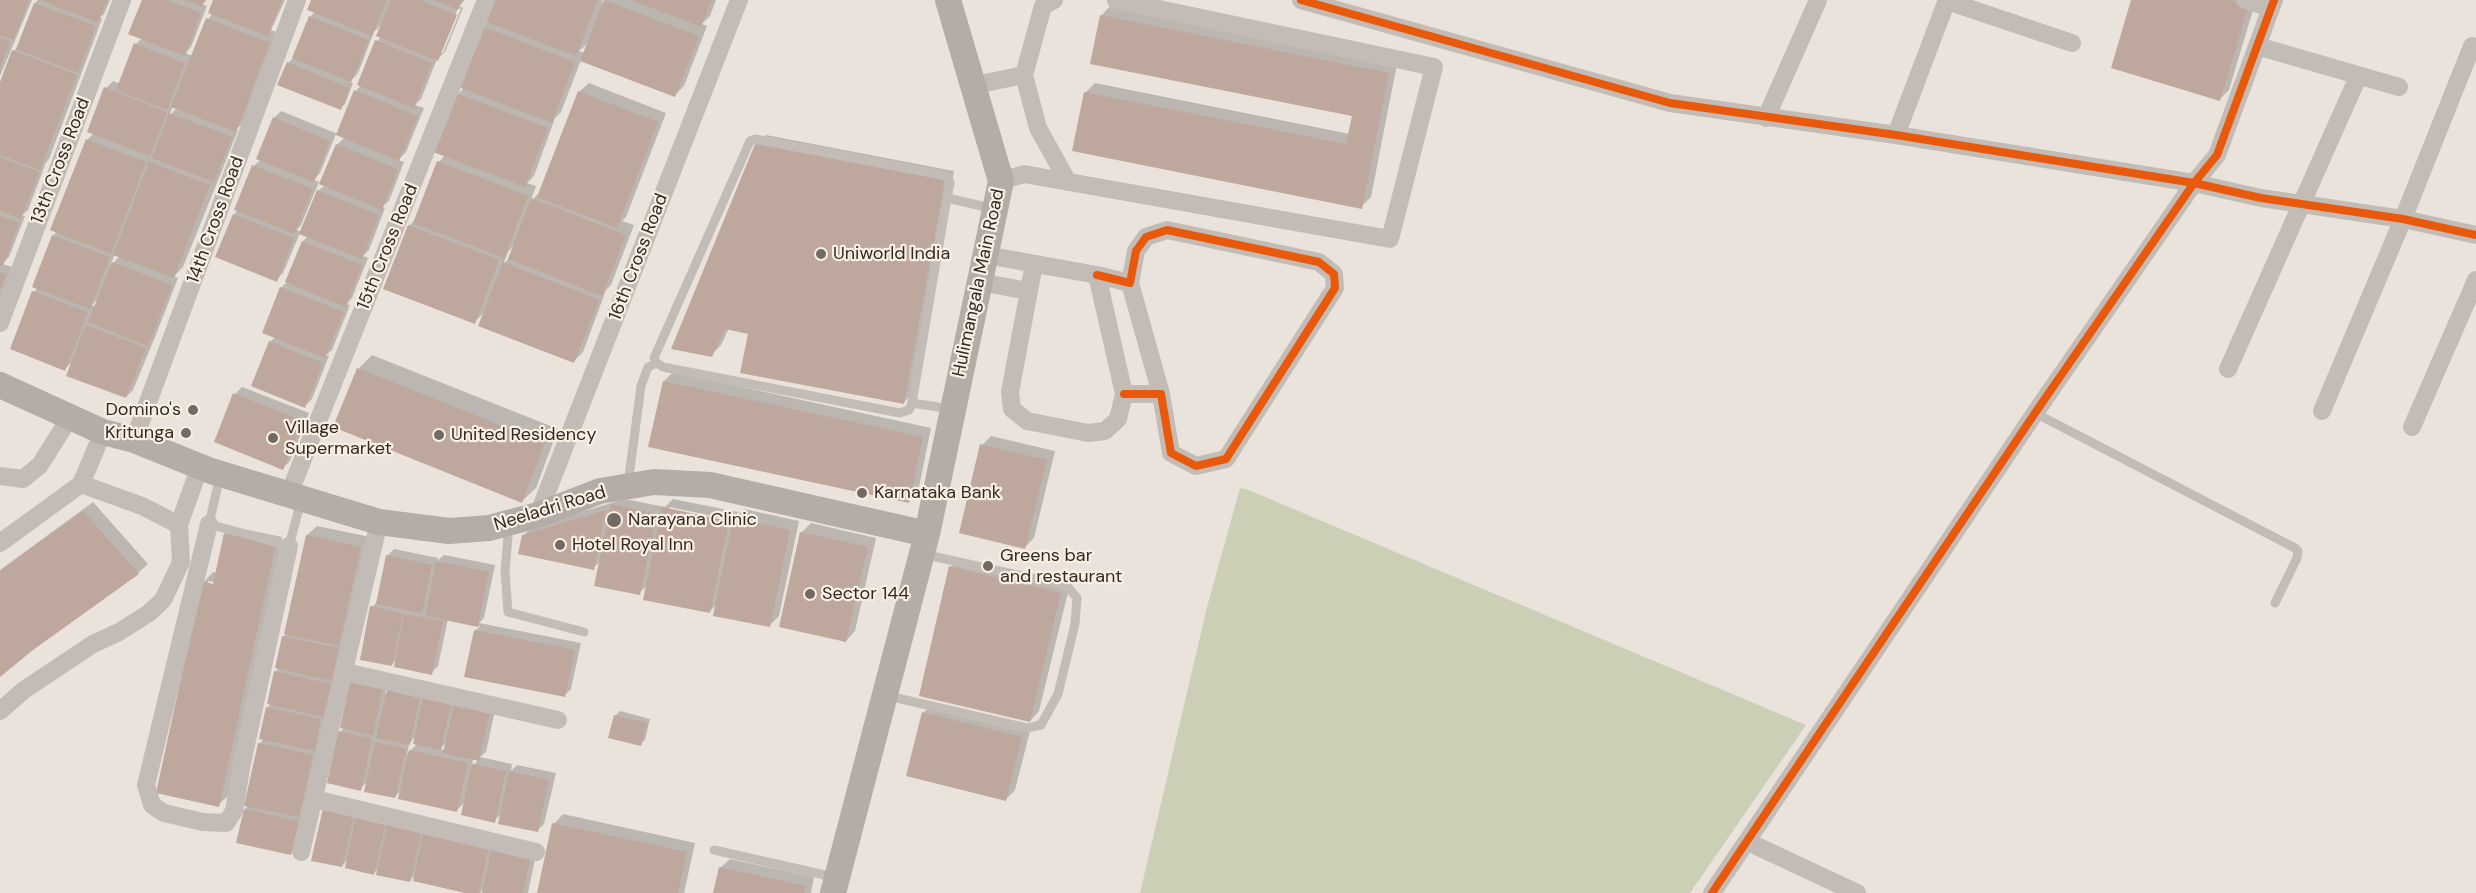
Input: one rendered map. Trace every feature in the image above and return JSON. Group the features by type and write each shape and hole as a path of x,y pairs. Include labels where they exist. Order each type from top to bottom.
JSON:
{"main road":[{"name":"Hulimangala Main Road","path":"925,544 1001,181 975,85 948,0"},
{"name":"Neeladri Road","path":"0,385 103,432 134,440 210,470 379,522 449,531 489,528 538,515 600,491 654,482 710,485 925,544"},
{"path":"835,885 925,544"}],"street":[{"name":"13th Cross Road","path":"0,323 122,0"},
{"name":"14th Cross Road","path":"134,440 297,0"},
{"name":"15th Cross Road","path":"295,496 486,0"},
{"name":"16th Cross Road","path":"538,515 739,0"},
{"path":"1054,0 1043,6 1024,75 1038,128 1068,182"},
{"path":"1001,181 1023,174 1390,239 1434,67 1116,0"},
{"path":"1301,0 1670,103 1896,135 2194,183 2261,198 2403,219 2476,235"},
{"path":"1766,118 1818,0"},
{"path":"1712,893 2035,413 2194,183 2217,155 2272,4 2245,0"},
{"path":"1896,135 1947,1 2072,43"},
{"path":"2257,46 2399,87"},
{"path":"2322,411 2403,219 2472,46"},
{"path":"975,85 1024,75"},
{"path":"2228,369 2304,203 2358,76"},
{"path":"1167,230 1320,262 1334,274 1335,288 1226,459 1196,466 1171,453 1161,394 1130,283 1136,251 1146,237 1167,230"},
{"path":"986,255 1130,283"},
{"path":"1034,264 1010,392 1012,409 1027,421 1088,433 1105,431 1118,419 1124,394 1097,275"},
{"path":"2412,427 2476,280"},
{"path":"980,282 1028,291"},
{"path":"1124,394 1161,394"},
{"path":"0,476 23,479 40,465 70,417"},
{"path":"0,543 81,484 103,432"},
{"path":"0,711 24,690 93,644 119,632 149,613 163,600 181,562 179,525 210,470"},
{"path":"81,484 142,506 179,525"},
{"path":"302,852 379,522"},
{"path":"209,524 147,785 152,804 164,813 204,822 226,823 234,811 244,752 289,546"},
{"path":"345,672 558,720"},
{"path":"315,799 536,852"},
{"path":"1748,842 1857,893"}],"lane":[{"path":"755,139 942,175 948,178 950,183 947,198 909,410 900,413 663,367 654,358 750,141 755,139"},
{"path":"947,198 995,208"},
{"path":"628,486 640,386 648,367 657,363"},
{"path":"912,403 953,409"},
{"path":"2035,413 2295,548 2298,551 2297,558 2275,603"},
{"path":"210,470 209,524 289,546 295,496"},
{"path":"509,523 505,571 508,612 584,632"},
{"path":"885,696 1028,728 1041,725 1058,694 1075,624 1077,598 1067,586 925,544"},
{"path":"714,850 835,885"}],"green space":[{"path":"1240,488 1806,725 1690,893 1140,893 1207,607"}],"building":[{"path":"0,0 29,0 14,40 0,35"},
{"path":"40,0 107,0 98,23"},
{"path":"142,0 167,0 201,13 185,56 128,34"},
{"path":"184,0 205,0 202,7"},
{"path":"213,0 282,0 268,36 208,13"},
{"path":"311,0 387,0 372,36 307,10"},
{"path":"391,0 420,0 457,15 438,61 376,36"},
{"path":"433,0 462,0 458,10"},
{"path":"492,0 598,0 576,56 484,21"},
{"path":"604,0 699,36 675,97 580,61"},
{"path":"631,0 712,0 701,27"},
{"path":"2131,0 2230,0 2249,5 2220,101 2111,68"},
{"path":"34,3 96,26 78,73 16,49"},
{"path":"1100,15 1389,73 1362,209 1072,151 1084,92 1346,144 1352,116 1090,64"},
{"path":"309,16 369,40 351,82 292,58"},
{"path":"206,18 270,43 236,132 171,107"},
{"path":"481,26 575,62 552,123 458,87"},
{"path":"0,38 10,42 0,68"},
{"path":"375,40 432,63 414,108 357,85"},
{"path":"134,43 185,63 167,110 116,90"},
{"path":"12,50 77,75 40,170 0,155 0,82"},
{"path":"287,62 350,88 341,110 277,85"},
{"path":"104,87 167,112 150,156 87,132"},
{"path":"354,90 418,116 399,161 336,135"},
{"path":"578,91 658,122 617,228 537,197"},
{"path":"456,93 548,128 525,187 433,152"},
{"path":"169,113 232,137 214,182 152,158"},
{"path":"273,117 330,141 314,182 256,159"},
{"path":"86,139 146,162 111,254 50,230"},
{"path":"336,144 398,169 382,210 319,184"},
{"name":"Uniworld India","path":"755,144 945,180 904,404 740,373 748,334 725,329 712,357 671,349"},
{"path":"0,157 39,172 21,219 0,211"},
{"path":"437,161 528,196 504,258 413,223"},
{"path":"149,162 210,185 174,278 113,255"},
{"path":"252,165 313,189 294,234 234,210"},
{"path":"317,190 379,215 362,259 299,234"},
{"path":"531,198 626,235 602,296 508,259"},
{"path":"233,214 294,238 277,282 215,257"},
{"path":"0,216 19,223 3,266 0,265"},
{"path":"408,225 499,260 475,324 383,289"},
{"path":"52,235 110,257 90,309 32,287"},
{"path":"302,241 362,265 346,307 285,282"},
{"path":"112,262 172,285 148,346 88,322"},
{"path":"503,262 599,300 574,363 478,326"},
{"path":"0,272 6,275 0,289"},
{"path":"280,287 344,312 325,358 262,333"},
{"path":"32,291 88,312 65,371 10,349"},
{"path":"86,325 146,348 126,398 66,376"},
{"path":"269,341 323,363 305,408 251,386"},
{"name":"United Residency","path":"357,368 545,443 522,503 333,427"},
{"path":"663,381 923,437 909,503 648,447"},
{"path":"233,393 303,421 283,470 214,442"},
{"path":"980,444 1047,460 1025,549 959,533"},
{"path":"611,504 657,514 640,595 594,586"},
{"path":"662,507 729,521 710,613 643,600"},
{"name":"Hotel Royal Inn","path":"606,510 594,570 518,554 522,535"},
{"path":"83,511 139,574 33,650 0,677 0,571"},
{"path":"733,518 790,530 770,627 713,616"},
{"path":"800,532 868,547 846,642 779,627"},
{"path":"224,533 276,544 219,807 156,793 202,581 213,584"},
{"path":"306,535 361,547 339,646 284,634"},
{"path":"386,555 432,565 422,613 376,604"},
{"path":"436,561 489,572 478,627 425,616"},
{"path":"949,566 1061,593 1030,722 919,696"},
{"path":"370,606 403,613 392,666 360,660"},
{"path":"404,614 443,621 432,675 394,667"},
{"path":"474,630 575,650 565,697 464,677"},
{"path":"282,636 339,648 332,681 275,668"},
{"path":"274,671 331,684 324,717 267,704"},
{"path":"350,681 383,688 373,735 340,728"},
{"path":"387,690 420,697 410,745 376,738"},
{"path":"423,698 451,704 441,750 413,744"},
{"path":"454,704 490,712 479,761 443,753"},
{"path":"266,707 321,719 315,751 259,739"},
{"path":"922,712 1022,737 1006,801 906,776"},
{"path":"614,715 647,723 641,746 608,738"},
{"path":"338,731 372,739 361,791 327,783"},
{"path":"375,742 406,749 395,798 364,792"},
{"path":"258,743 313,755 299,817 244,806"},
{"path":"409,750 468,763 457,812 398,799"},
{"path":"472,764 506,771 495,823 461,815"},
{"path":"509,771 549,780 538,832 498,824"},
{"path":"323,808 354,815 342,867 311,861"},
{"path":"244,809 299,821 291,855 236,843"},
{"path":"356,815 386,822 374,875 345,868"},
{"path":"388,822 422,830 410,882 376,875"},
{"path":"552,823 687,852 678,893 537,893"},
{"path":"423,832 489,846 479,893 465,893 413,881"},
{"path":"492,847 531,855 523,893 482,893"},
{"path":"719,867 806,886 804,893 713,893"}],"cycle path":[{"path":"1301,0 1670,103 1896,135 2194,183 2261,198 2403,219 2476,235"},
{"path":"1712,893 2035,413 2194,183 2217,155 2274,0"},
{"path":"1097,275 1130,283 1136,251 1146,237 1167,230 1319,262 1334,274 1335,288 1226,459 1196,466 1171,453 1161,394 1124,394"}],"place":[{"name":"Uniworld India","path":"821,254"},
{"name":"Domino's","path":"193,410"},
{"name":"Kritunga","path":"186,433"},
{"name":"United Residency","path":"439,435"},
{"name":"Village Supermarket","path":"273,438"},
{"name":"Karnataka Bank","path":"862,493"},
{"name":"Narayana Clinic","path":"614,520"},
{"name":"Hotel Royal Inn","path":"560,545"},
{"name":"Greens bar and restaurant","path":"988,566"},
{"name":"Sector 144","path":"810,594"}]}
